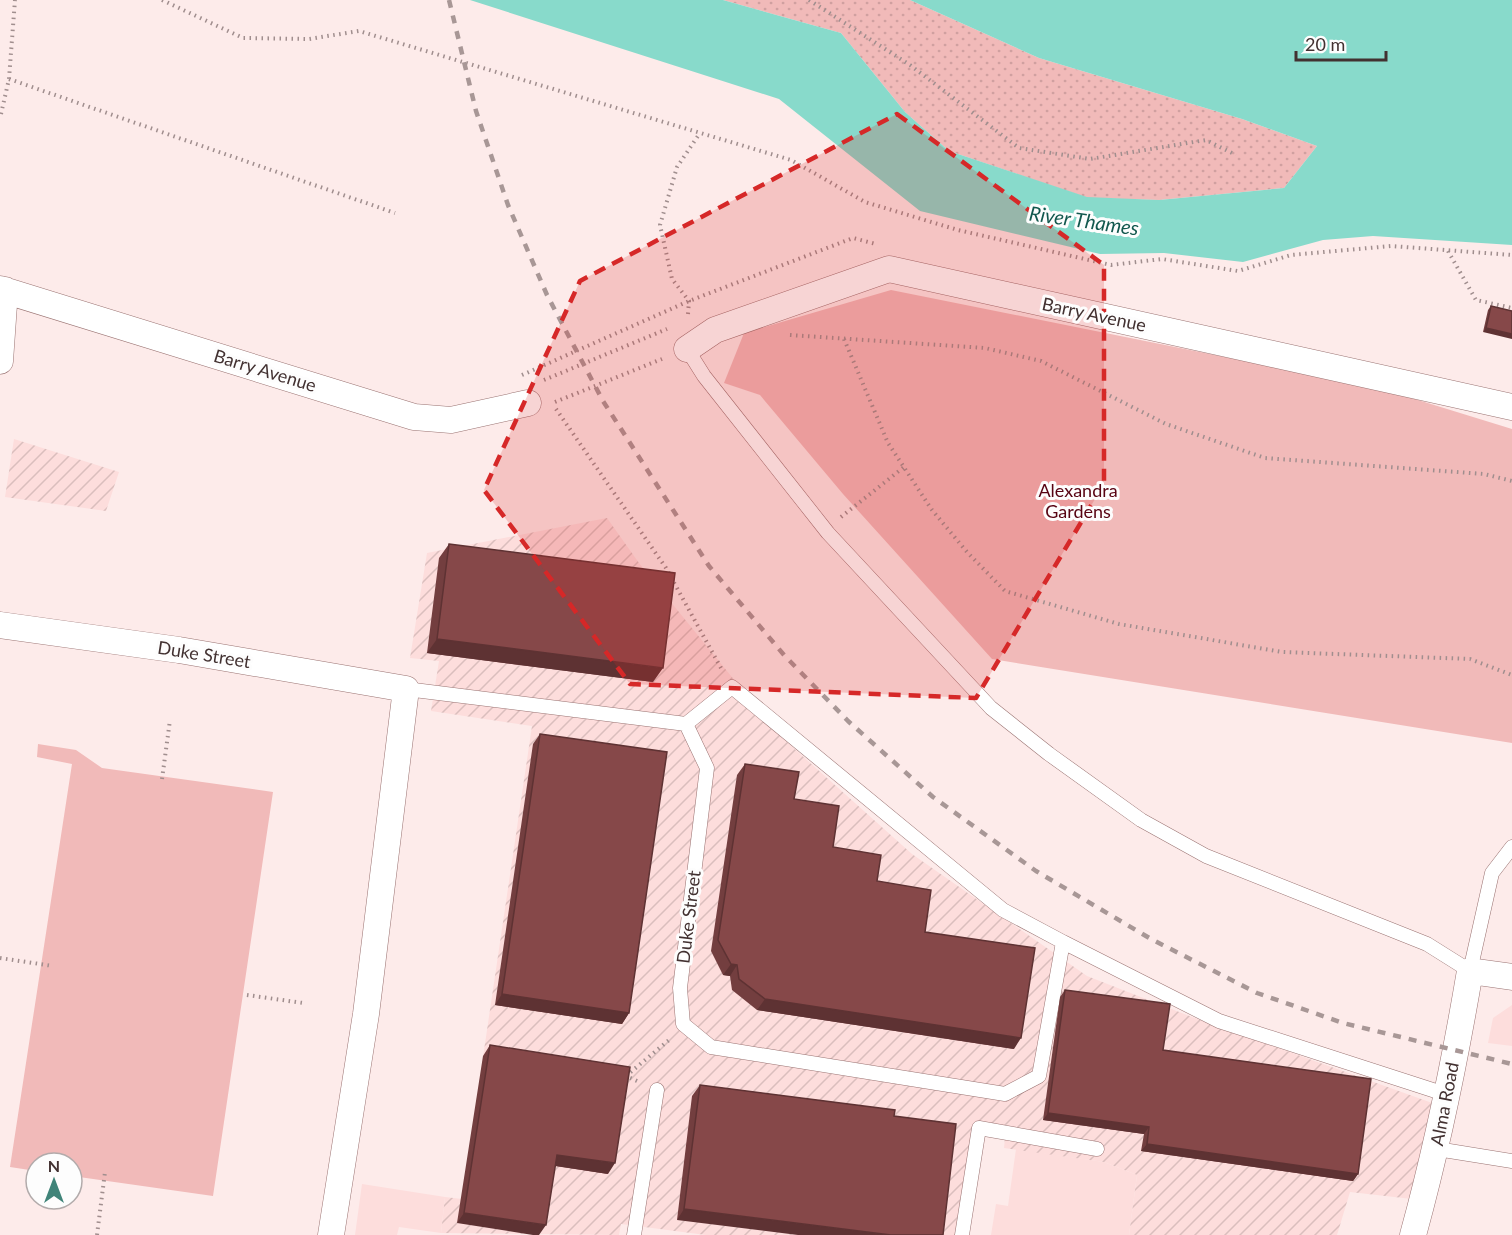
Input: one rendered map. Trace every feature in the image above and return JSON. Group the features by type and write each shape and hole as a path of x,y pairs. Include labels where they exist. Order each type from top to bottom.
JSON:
{"street":[{"name":"Barry Avenue","path":"687,349 715,330 889,269 1512,407"},
{"path":"0,362 3,289"},
{"name":"Barry Avenue","path":"3,289 414,417 451,420 540,403"},
{"name":"Duke Street","path":"0,625 179,650 406,689"},
{"path":"331,1235 366,1014 406,689"},
{"path":"1470,971 1512,977"},
{"name":"Alma Road","path":"1413,1235 1437,1149 1445,1094 1470,971"}],"lane":[{"path":"687,349 704,376 826,530 991,708 1049,754 1141,820 1206,856 1427,944 1470,971 1492,873 1512,847"},
{"path":"686,724 732,687 1003,910 1220,1021 1445,1094"},
{"name":"Duke Street","path":"406,689 686,724 707,768 680,988 683,1024 686,1026"},
{"path":"686,1026 711,1047 1005,1094 1039,1076 1063,942"},
{"path":"634,1235 657,1089"},
{"path":"962,1235 979,1128 1097,1149"},
{"path":"1437,1149 1512,1161"}],"path":[{"path":"1,114 9,79 15,0"},
{"path":"162,0 243,38 309,39 359,31 791,160 865,201 958,230 1111,265 1162,259 1238,272 1291,255 1391,246 1512,255"},
{"path":"809,0 910,65 1019,148 1090,159 1206,140 1236,154"},
{"path":"9,79 396,213"},
{"path":"687,320 689,301 672,279 660,225 677,167 700,133"},
{"path":"1447,250 1476,300 1512,308"},
{"path":"496,410 523,372 689,301"},
{"path":"677,325 543,381 540,403 666,568 732,687"},
{"path":"786,335 985,348 1041,361 1166,424 1265,458 1484,474 1512,481"},
{"path":"844,339 888,443 932,510 967,552 1005,591 1119,624 1282,652 1470,659 1512,675"},
{"path":"540,403 687,349"},
{"path":"826,530 904,467"},
{"path":"162,779 170,720"},
{"path":"0,958 53,966"},
{"path":"247,994 303,1003"},
{"path":"657,1089 626,1076 686,1026"},
{"path":"97,1235 105,1172"}],"highlighted area":[{"path":"897,114 1104,265 1104,484 976,698 630,684 484,490 580,281"}],"shaded area":[{"path":"14,439 119,472 106,511 5,497"},
{"path":"607,518 639,563 779,735 912,854 1087,976 1192,1017 1435,1104 1412,1199 1350,1192 1337,1235 1129,1235 1137,1175 1104,1162 1004,1148 1006,1127 978,1125 962,1235 706,1235 621,1224 619,1235 441,1233 445,1197 462,1199 532,726 431,711 439,661 410,658 427,553"},
{"path":"1512,1005 1512,1046 1488,1043 1493,1018"},
{"path":"1016,1149 1104,1162 1137,1175 1129,1235 991,1235 996,1204 1008,1206"},
{"path":"362,1184 445,1197 441,1233 399,1227 397,1235 355,1235"}],"green space":[{"path":"723,0 910,0 1039,58 1242,119 1317,146 1284,188 1159,200 1088,198 949,151 905,112 841,33"},
{"name":"Alexandra Gardens","path":"891,290 1379,388 1512,429 1512,743 992,659 843,494 760,395 724,383 744,333"},
{"path":"38,744 76,750 102,768 273,792 213,1196 84,1178 84,1151 24,1151 24,1169 10,1167 72,764 37,757"}],"water":[{"name":"River Thames","path":"470,0 723,0 841,33 905,112 949,151 1087,197 1159,200 1284,188 1317,146 1242,119 1039,58 910,0 1512,0 1512,245 1373,236 1323,240 1243,262 1164,253 1100,254 920,211 779,99"}],"building":[{"path":"1491,306 1512,311 1512,334 1486,328"},
{"path":"449,544 675,573 663,668 437,639"},
{"path":"540,734 667,752 629,1013 502,994"},
{"path":"745,764 799,772 794,799 839,806 833,847 881,855 877,881 931,890 925,932 1035,948 1021,1038 765,999 739,979 737,965 731,964 718,940"},
{"path":"1065,990 1170,1004 1163,1050 1371,1079 1358,1174 1147,1144 1149,1127 1048,1113"},
{"path":"490,1045 630,1067 615,1163 557,1155 546,1225 464,1213"},
{"path":"700,1085 895,1110 894,1116 956,1124 943,1235 891,1235 684,1209"}],"railway":[{"path":"449,0 476,111 508,205 547,295 603,401 709,566 784,655 848,721 933,797 1036,871 1151,939 1257,993 1343,1023 1512,1064"}]}
